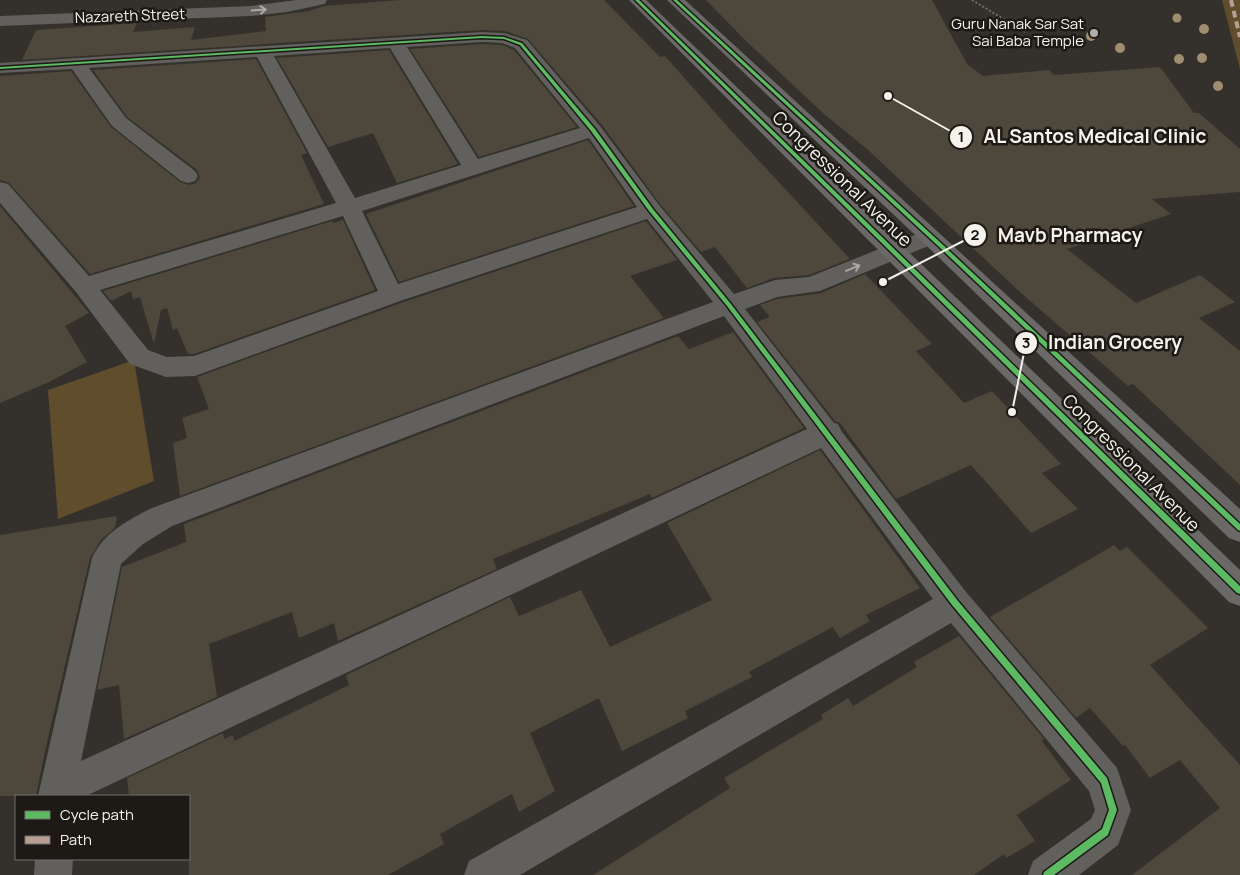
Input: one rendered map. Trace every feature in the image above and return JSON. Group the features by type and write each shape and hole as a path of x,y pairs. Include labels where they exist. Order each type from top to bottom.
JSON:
{"main road":[{"name":"Congressional Avenue","path":"637,0 1240,591"},
{"name":"Congressional Avenue","path":"675,0 924,230 1240,528"}],"street":[{"name":"Nazareth Street","path":"0,11 233,0"},
{"name":"Nazareth Street","path":"0,21 251,11 279,8 319,0"},
{"path":"0,68 482,37 504,38 521,44 593,130 651,210 729,305 828,432 955,603 1104,781 1113,810 1105,832 1047,875"},
{"path":"395,42 473,168"},
{"path":"263,52 349,207 392,295"},
{"path":"76,62 119,122 188,176"},
{"path":"84,286 349,207 593,130"},
{"path":"0,189 84,286 139,356 166,367 195,366 392,295 651,210"},
{"path":"56,794 108,558 121,541 162,517 729,305 775,289 812,285 888,245 924,230"},
{"path":"56,794 828,432"},
{"path":"483,875 955,603"},
{"path":"53,875 54,860"}],"path":[{"path":"972,0 1027,33"}],"shaded area":[{"path":"1222,0 1240,0 1240,69"},
{"path":"134,360 154,481 58,519 48,390"}],"building":[{"path":"401,0 604,0 660,57 665,56 850,259 809,275 774,278 747,288 715,247 701,252 660,204 602,125 528,39 505,31 482,30 22,60 36,30 137,23 133,32 195,27 191,40 266,31 265,17 309,11 324,6"},
{"path":"706,0 932,0 967,64 983,76 1049,70 1054,75 1160,67 1194,113 1199,113 1240,149 1240,192 1152,199 1171,214 1067,249 1136,303 1200,275 1235,302 1199,318 1240,351 1240,485 1133,384 1128,386 1021,293 867,149 824,114 746,41"},
{"path":"482,44 502,45 514,50 577,127 479,157 410,49"},
{"path":"389,50 458,164 397,183 373,133 328,147 277,58"},
{"path":"256,59 307,153 301,155 324,204 90,274 9,183 0,180 0,76 71,71 111,127 180,182 189,185 196,183 200,177 197,170 127,117 93,70"},
{"path":"588,140 634,206 399,282 366,214"},
{"path":"0,206 89,313 65,326 87,362 49,382 0,403"},
{"path":"343,220 375,290 194,354 188,354 177,328 173,330 167,308 161,310 154,344 140,297 133,299 131,291 111,301 103,291 332,221 333,223"},
{"path":"646,221 677,260 630,276 664,318 180,496 173,443 187,438 182,418 209,409 197,377 401,303"},
{"path":"865,274 932,344 916,351 964,403 992,391 1061,464 1042,473 1078,509 1031,533 971,465 896,499 840,423 835,421 757,322 770,317 760,305 777,299 821,293"},
{"path":"733,332 804,428 652,498 650,494 493,559 497,569 338,641 334,623 299,638 292,612 209,644 217,697 124,739 119,685 97,690 122,567 186,542 184,524 678,336 689,349"},
{"path":"820,450 920,588 866,615 870,621 840,638 833,627 749,672 752,677 685,711 688,718 622,751 599,698 530,733 555,791 519,812 512,794 440,834 444,844 388,875 189,875 190,795 129,795 127,778 223,733 224,739 233,735 234,741 349,685 346,675 510,597 519,616 581,590 610,647 712,600 667,523"},
{"path":"117,516 115,528 101,540 90,558 36,795 0,796 0,535"},
{"path":"1114,545 1120,551 1127,547 1208,628 1150,665 1240,765 1240,875 1132,875 1220,808 1180,760 1150,778 1125,745 1123,746 1090,708 1076,718 990,617"},
{"path":"959,636 1044,739 1042,741 1071,780 1017,815 1035,841 1006,858 1004,854 974,875 593,875 730,788 724,778 823,719 821,715 848,698 853,706 917,667 914,662"}],"marked path":[{"path":"1231,0 1240,37"}],"cycle path":[{"path":"637,0 1240,591"},
{"path":"675,0 939,244 1240,528"},
{"path":"0,68 482,37 504,38 521,44 593,130 651,210 729,305 955,603 1104,781 1113,810 1105,832 1047,875"}],"place":[{"name":"Guru Nanak Sar Sat Sai Baba Temple","path":"1094,33"},
{"name":"AL Santos Medical Clinic","path":"888,96"},
{"name":"Mavb Pharmacy","path":"883,282"},
{"name":"Indian Grocery","path":"1012,412"}]}
